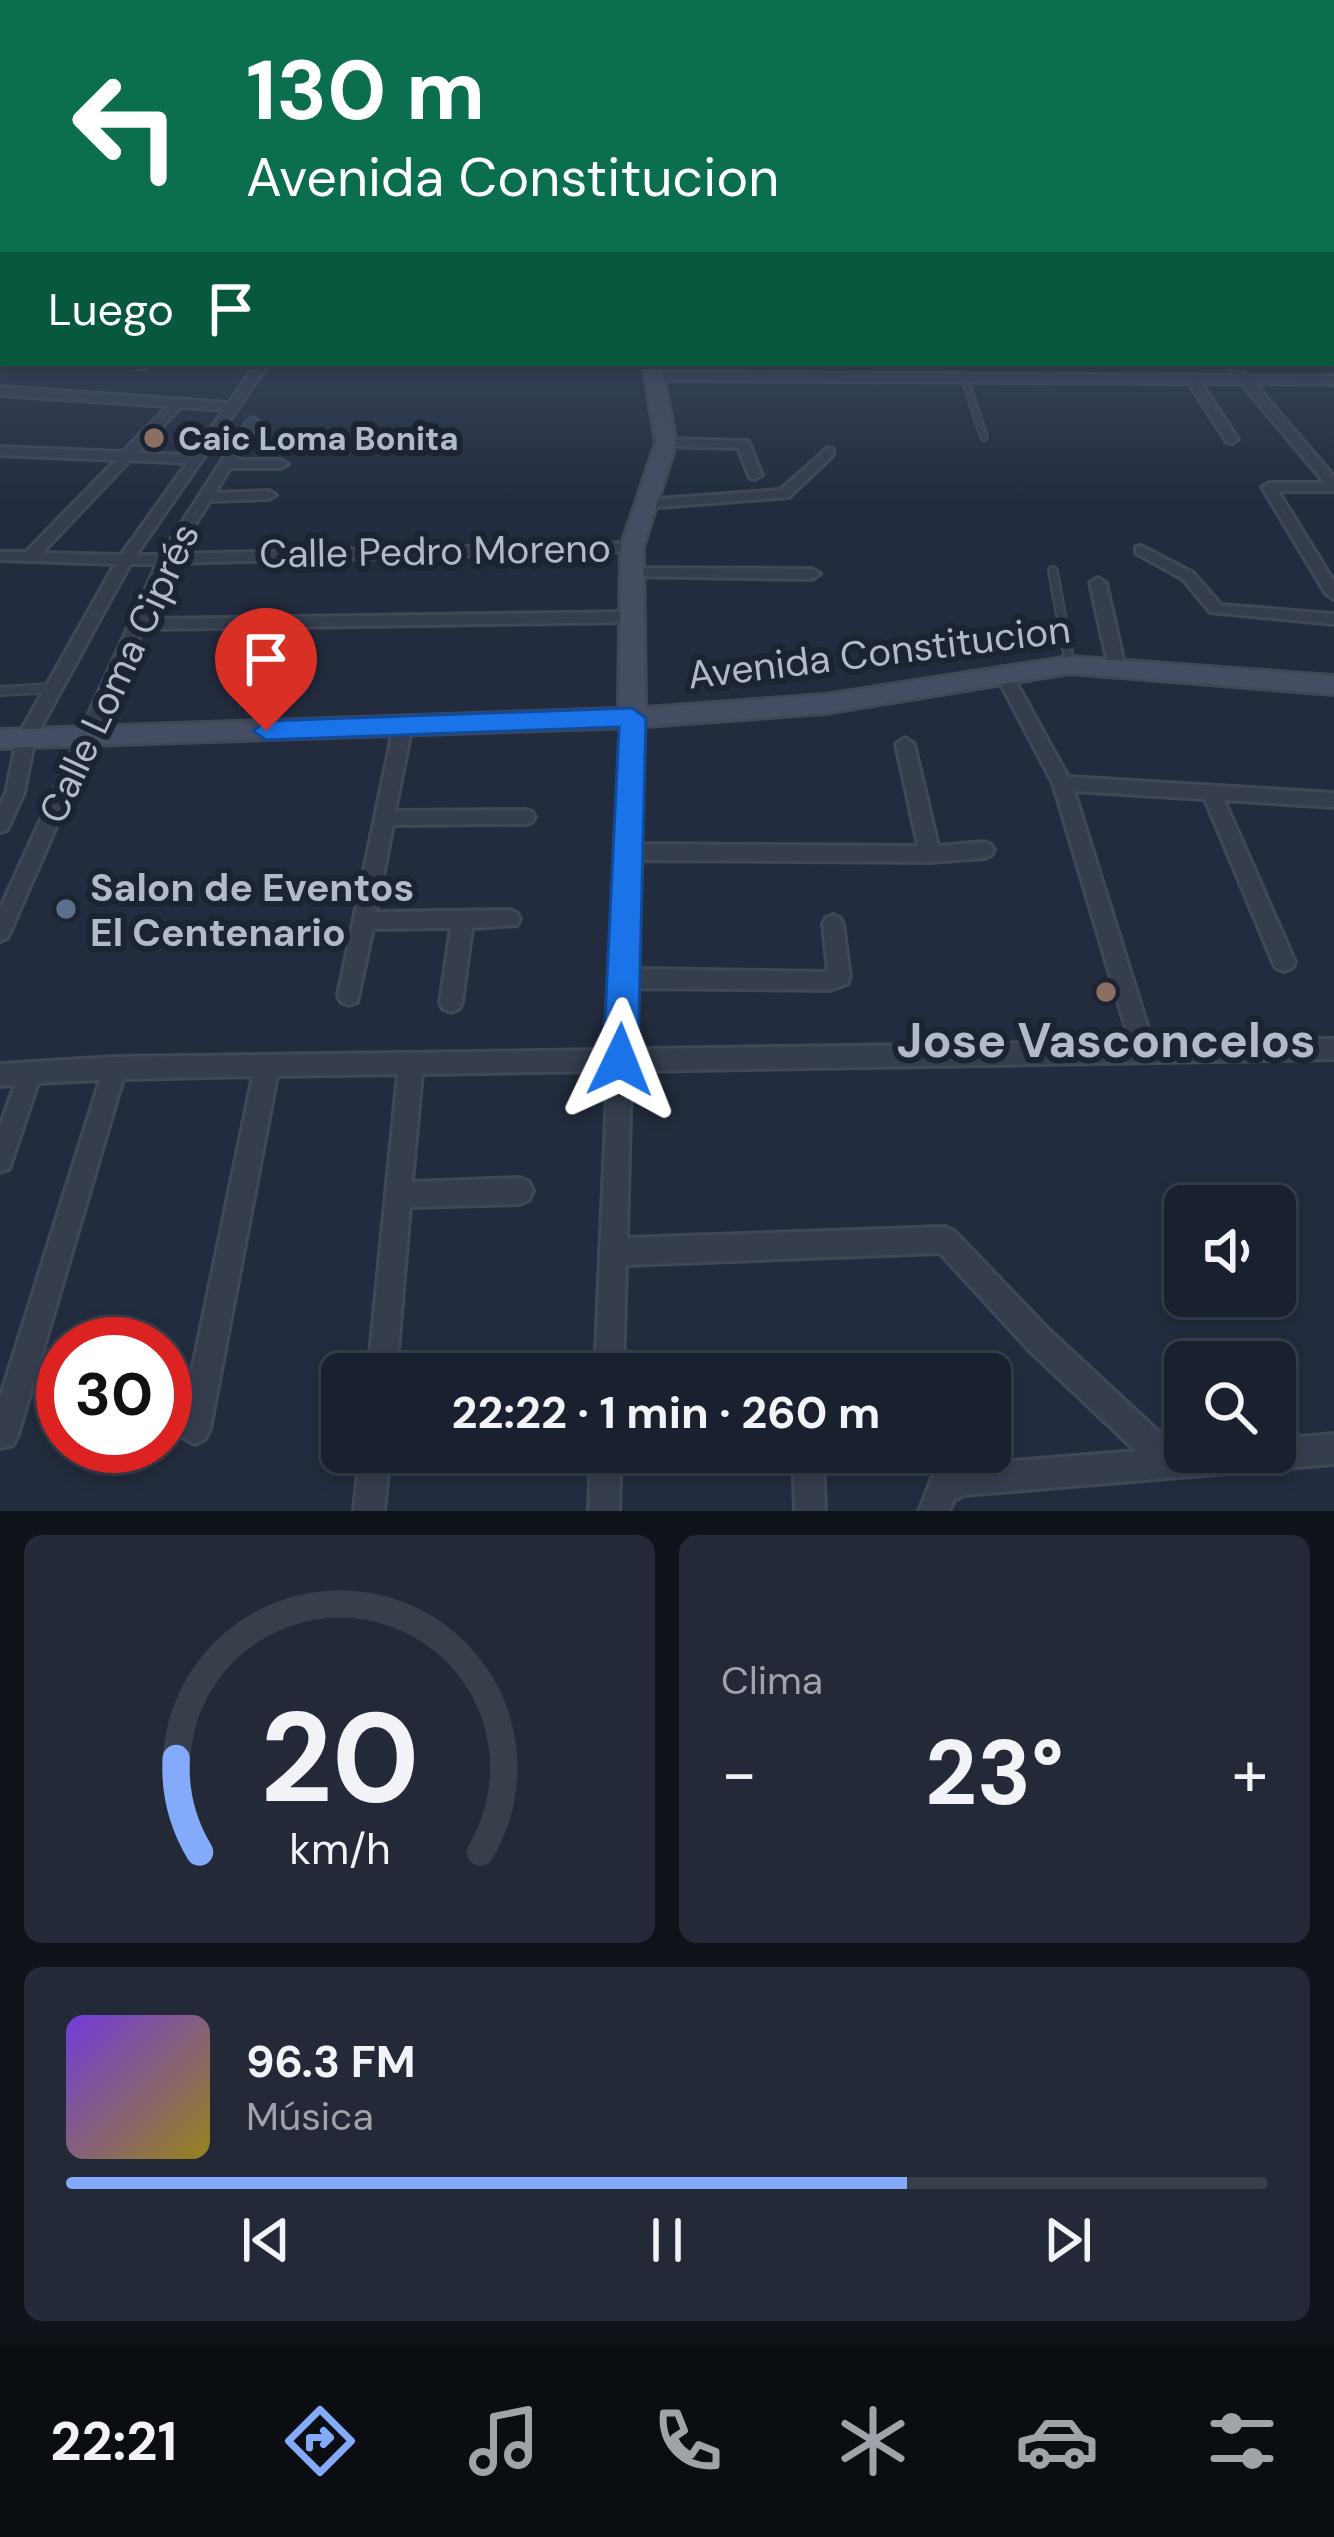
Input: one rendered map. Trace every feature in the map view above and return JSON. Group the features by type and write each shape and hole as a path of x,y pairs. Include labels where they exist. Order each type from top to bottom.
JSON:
{"street":[{"path":"0,825 15,794 13,738 53,688 125,560 260,366"},
{"path":"1206,366 1216,378"},
{"path":"1233,366 1334,486"},
{"path":"610,1353 632,718 632,547 666,443 653,370 1334,380"},
{"path":"1192,378 1232,439"},
{"path":"0,392 230,407"},
{"path":"29,558 177,404"},
{"name":"Calle Loma Ciprés","path":"0,932 166,557 253,422"},
{"path":"666,443 742,443 755,475"},
{"path":"0,451 193,459"},
{"path":"646,504 784,494 828,452"},
{"path":"229,464 281,464"},
{"path":"1332,588 1269,488 1334,486"},
{"path":"205,497 269,495"},
{"name":"Calle Pedro Moreno","path":"0,556 125,560 632,547"},
{"path":"1142,550 1188,576 1216,610 1334,619"},
{"path":"632,573 812,574"},
{"path":"1098,583 1117,668"},
{"path":"137,624 632,617"},
{"name":"Avenida Constitucion","path":"13,738 632,718 825,704 1070,665 1334,685"},
{"path":"1003,673 1062,783 1144,1051"},
{"path":"349,995 403,726"},
{"path":"905,744 930,854"},
{"path":"1062,783 1334,800"},
{"path":"1212,793 1284,962"},
{"path":"385,818 525,817"},
{"path":"628,852 930,854 983,850"},
{"path":"451,1002 463,920"},
{"path":"364,921 510,920"},
{"path":"623,978 830,981 839,977 841,966 833,924"},
{"path":"0,1075 115,1068 1334,1049"},
{"path":"384,1353 411,1063"},
{"path":"195,1429 267,1066"},
{"path":"2,1435 115,1068"},
{"path":"0,1160 30,1074"},
{"path":"399,1195 520,1190"},
{"path":"613,1252 945,1240 1038,1339 1164,1457"},
{"path":"1296,1452 1334,1449"},
{"path":"939,1500 962,1480 1164,1465"},
{"path":"369,1511 373,1473"},
{"path":"604,1511 605,1473"},
{"path":"809,1473 810,1511"}],"lane":[{"path":"964,376 984,437"},
{"path":"1053,571 1070,665"},
{"path":"0,691 53,688"}],"place":[{"name":"Caic Loma Bonita","path":"154,438"},
{"name":"Salon de Eventos El Centenario","path":"66,909"},
{"name":"Jose Vasconcelos","path":"1106,992"}],"route":[{"path":"266,731 632,718 620,1060"}]}
